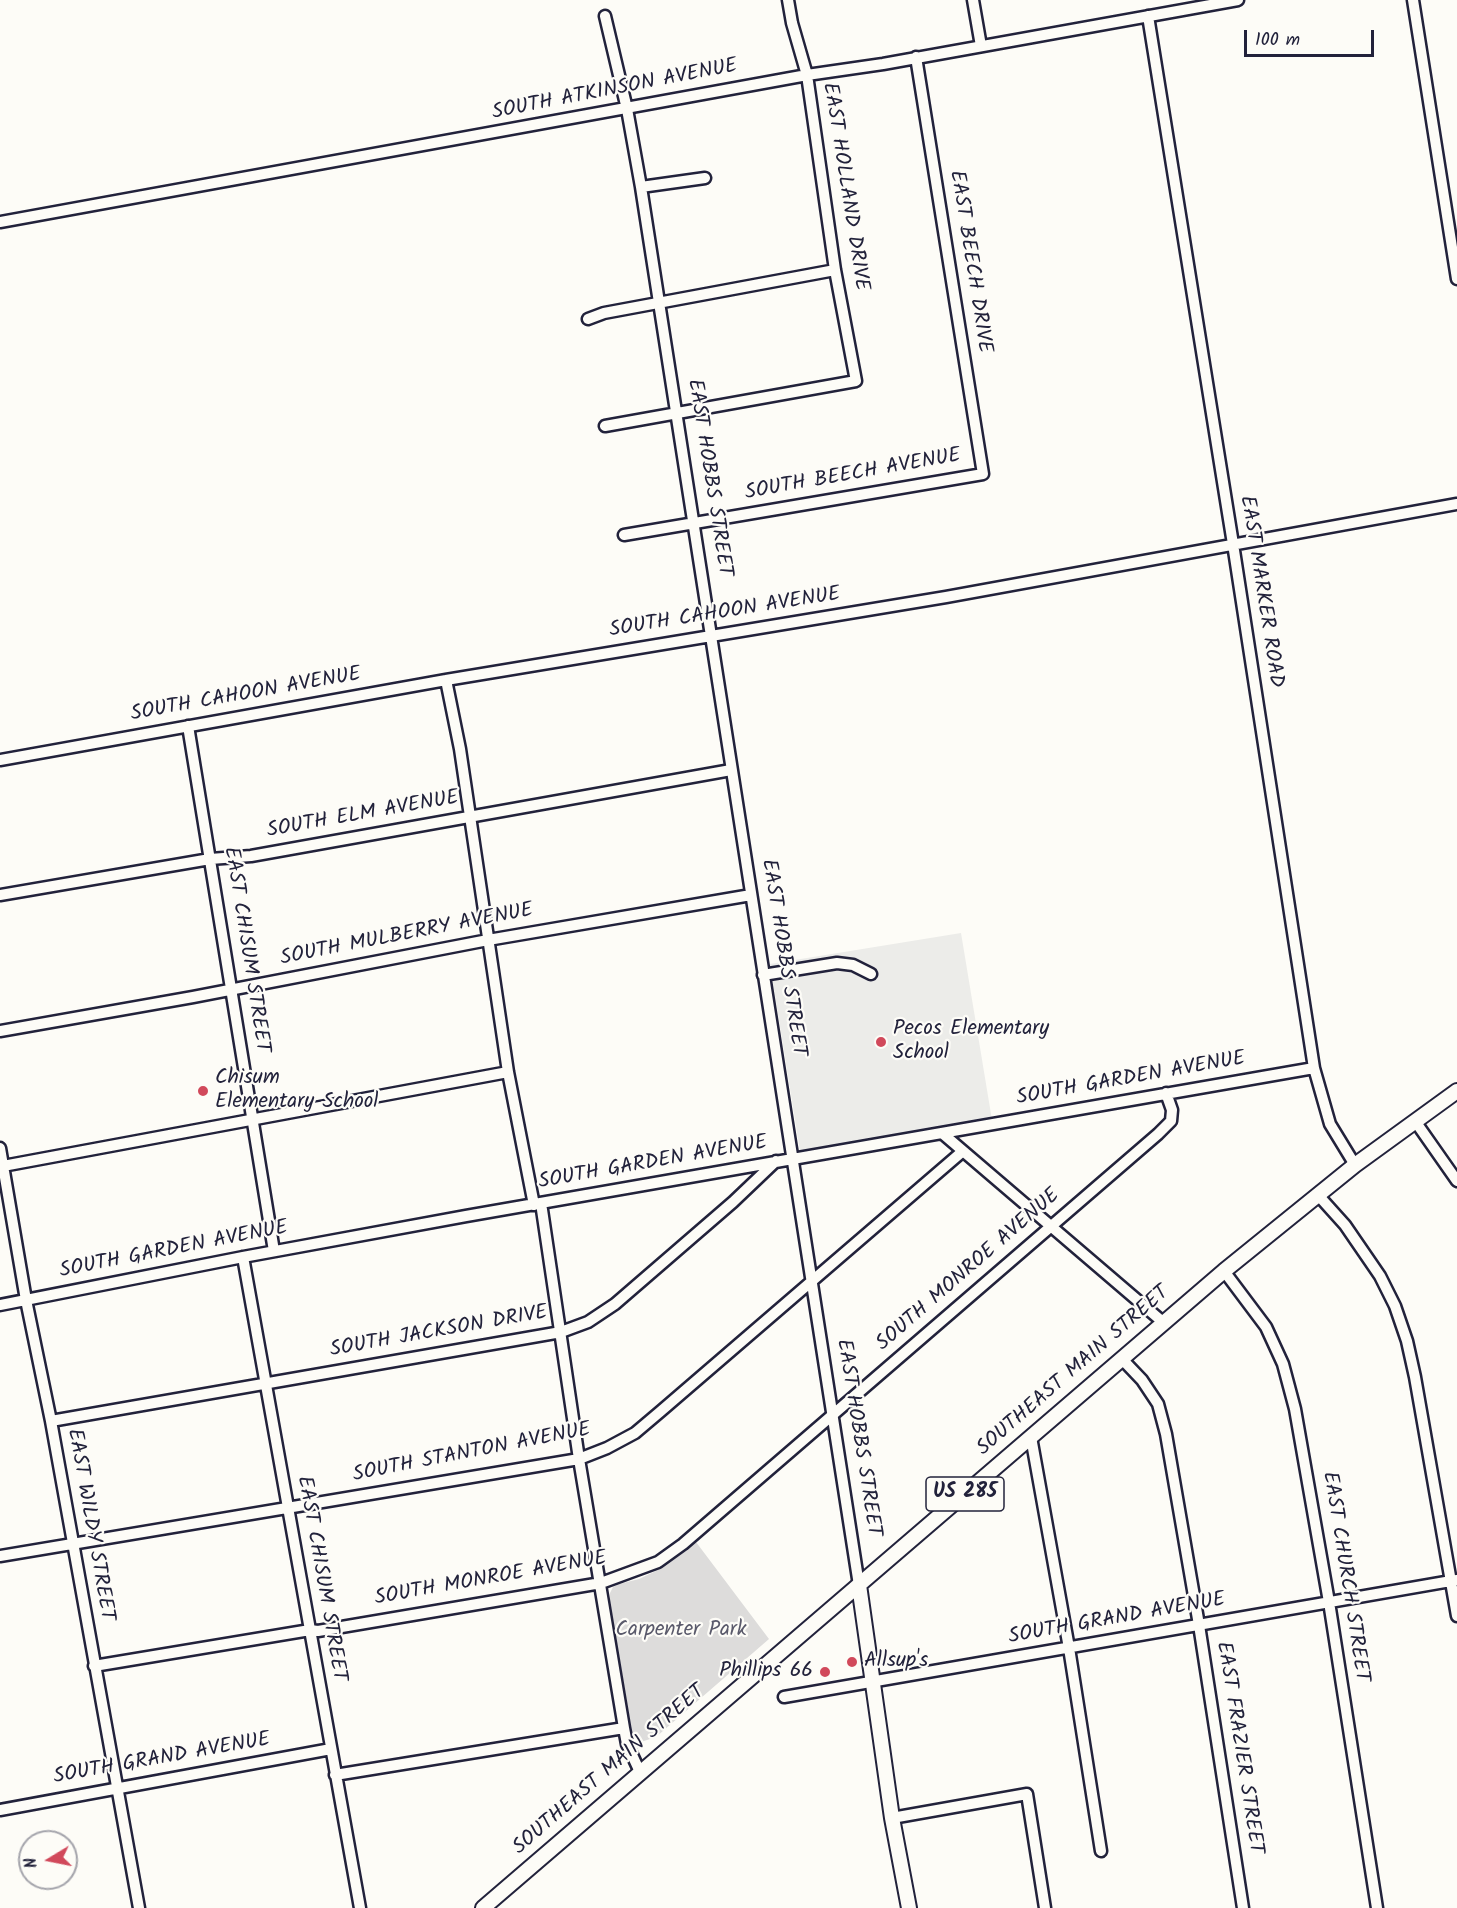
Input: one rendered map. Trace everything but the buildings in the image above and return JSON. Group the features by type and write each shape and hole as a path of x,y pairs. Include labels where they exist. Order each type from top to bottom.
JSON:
{"main road":[{"name":"SOUTHEAST MAIN STREET","path":"483,1908 1224,1271 1355,1166 1457,1091"},
{"name":"EAST HOBBS STREET","path":"859,1585 892,1818 909,1908"}],"street":[{"name":"EAST HOLLAND DRIVE","path":"675,414 856,381 836,270 807,75 788,0"},
{"path":"973,0 981,46"},
{"name":"SOUTH ATKINSON AVENUE","path":"0,222 807,75 1238,0"},
{"path":"1413,0 1457,279"},
{"name":"EAST HOBBS STREET","path":"605,16 627,109 641,187 859,1585"},
{"name":"EAST MARKER ROAD","path":"1148,16 1314,1068 1330,1124 1355,1166"},
{"name":"EAST BEECH DRIVE","path":"916,57 983,474"},
{"path":"641,187 705,178"},
{"path":"588,319 604,314 836,270"},
{"path":"605,426 675,414"},
{"name":"SOUTH BEECH AVENUE","path":"624,535 983,474"},
{"name":"SOUTH CAHOON AVENUE","path":"0,760 446,680 980,591 1457,504"},
{"path":"446,680 458,739 508,1072 538,1204 561,1332 579,1459 624,1728 627,1744 640,1773"},
{"name":"EAST CHISUM STREET","path":"188,726 274,1251"},
{"name":"SOUTH ELM AVENUE","path":"0,895 210,859 251,856 731,770"},
{"name":"SOUTH MULBERRY AVENUE","path":"0,1031 488,940 751,895"},
{"path":"764,975 837,963 853,965 871,974"},
{"name":"SOUTH GARDEN AVENUE","path":"0,1305 274,1251 1314,1068"},
{"path":"3,1166 508,1072"},
{"name":"SOUTH MONROE AVENUE","path":"94,1665 309,1630 318,1631 601,1583 658,1562 689,1538 1171,1122 1172,1110 1166,1093"},
{"path":"1415,1121 1457,1181"},
{"path":"942,1133 960,1154 1051,1226 1164,1323"},
{"name":"EAST WILDY STREET","path":"0,1148 139,1908"},
{"name":"SOUTH STANTON AVENUE","path":"0,1556 579,1459 607,1448 635,1433 960,1154"},
{"name":"SOUTH JACKSON DRIVE","path":"51,1421 561,1332 588,1322 615,1304 733,1202 776,1161"},
{"path":"1318,1195 1364,1249 1385,1286 1404,1332 1415,1377 1454,1580 1457,1616"},
{"name":"EAST CHISUM STREET","path":"243,1257 360,1908"},
{"name":"EAST CHURCH STREET","path":"1224,1271 1266,1327 1283,1364 1295,1409 1329,1602 1377,1908"},
{"name":"EAST FRAZIER STREET","path":"1122,1359 1142,1380 1158,1404 1166,1434 1199,1625 1243,1908"},
{"path":"1031,1437 1069,1648 1101,1851"},
{"name":"SOUTH GRAND AVENUE","path":"784,1697 1454,1580"},
{"path":"335,1775 624,1728"},
{"name":"SOUTH GRAND AVENUE","path":"0,1810 331,1749"},
{"path":"892,1818 1027,1794 1046,1908"}],"shaded area":[{"name":"Pecos Elementary School","path":"961,933 992,1120 800,1151 770,964"}],"green space":[{"name":"Carpenter Park","path":"696,1542 769,1639 656,1737 641,1742 636,1740 632,1733 610,1593 613,1587 619,1584 639,1579 658,1570"}],"place":[{"name":"Pecos Elementary School","path":"881,1042"},
{"name":"Chisum Elementary School","path":"203,1091"},
{"name":"Allsup's","path":"852,1662"},
{"name":"Phillips 66","path":"825,1672"}]}
